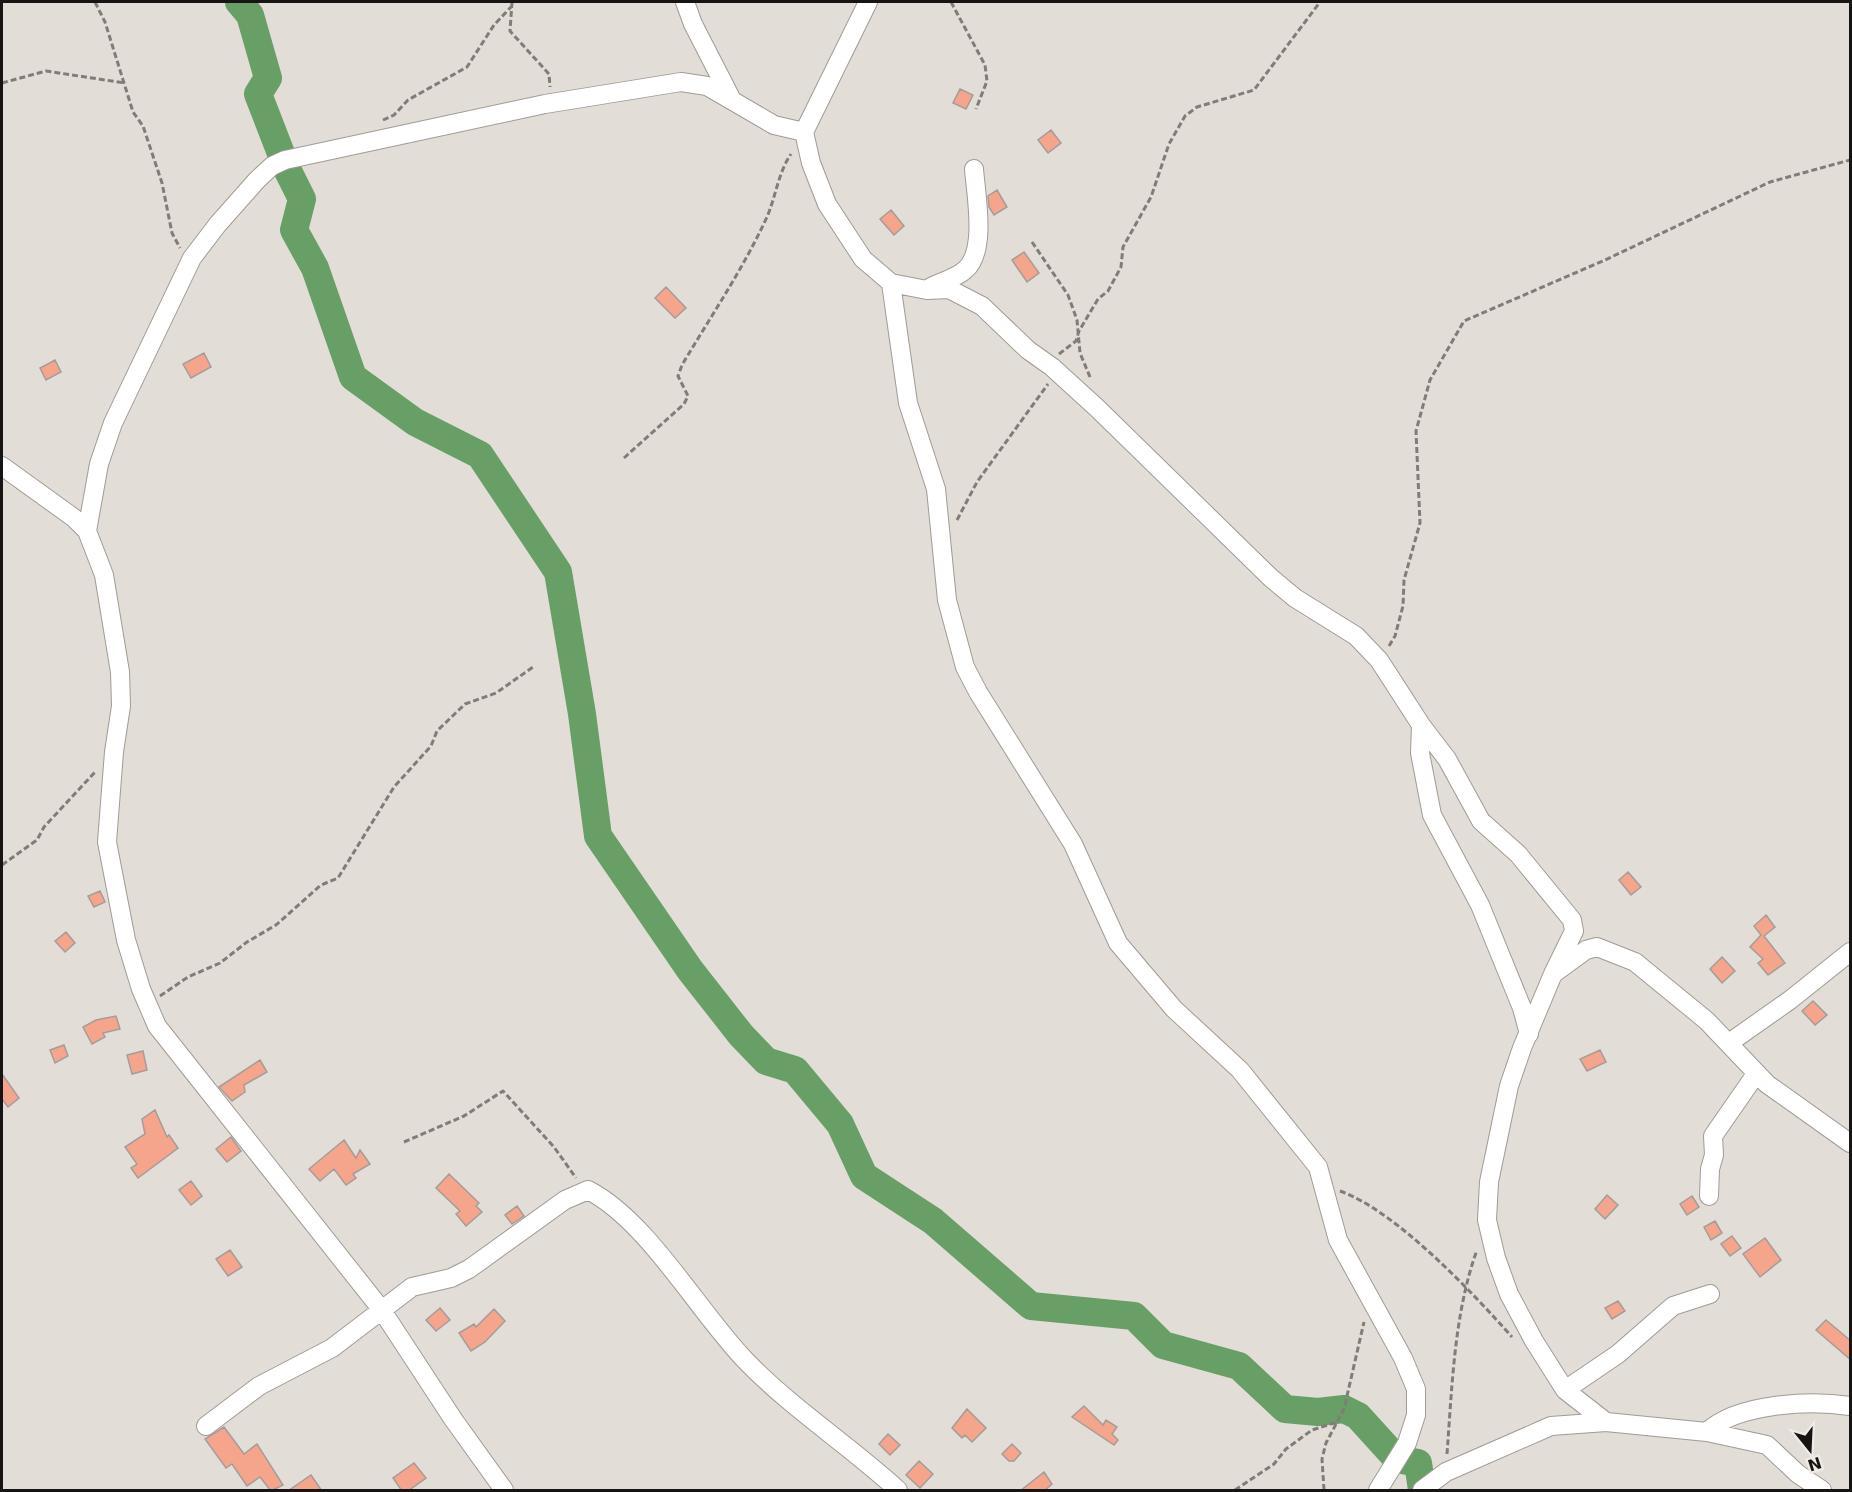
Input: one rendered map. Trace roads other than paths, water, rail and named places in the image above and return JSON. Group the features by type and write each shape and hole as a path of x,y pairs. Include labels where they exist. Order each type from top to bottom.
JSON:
{"street":[{"path":"686,2 693,24 731,98"},
{"path":"868,2 804,132 811,163 827,204 863,259 891,283 927,290 957,291 982,306 1028,350 1052,367 1271,578 1295,598 1356,636 1379,660 1421,725 1447,759 1481,821 1518,854 1572,920 1574,931 1553,974 1509,1086 1489,1182 1487,1220 1496,1258 1509,1294 1565,1390 1606,1422"},
{"path":"87,531 99,464 113,423 192,258 218,224 272,166 285,160 545,104 681,82 707,86 774,125 804,132"},
{"path":"927,290 966,270 974,256 980,233 974,169"},
{"path":"891,283 908,404 936,489 947,600 969,675 1073,844 1118,943 1174,1010 1240,1070 1318,1167 1325,1185 1326,1202 1338,1240 1403,1358 1416,1389 1416,1415 1407,1443 1378,1491"},
{"path":"2,466 74,518 87,531 104,575 120,672 121,706 114,752 107,842 126,940 157,1026 381,1309 453,1419 504,1491"},
{"path":"1421,725 1420,753 1432,814 1480,905 1522,1008 1529,1034"},
{"path":"1553,974 1586,950 1597,947 1635,962 1729,1043 1767,1084 1851,1143"},
{"path":"1729,1043 1790,1000 1851,952"},
{"path":"1708,1196 1710,1169 1714,1155 1713,1136 1756,1074"},
{"path":"206,1426 259,1386 332,1348 412,1287 451,1278 469,1269 565,1200 588,1190 619,1211 645,1238 747,1361 898,1491"},
{"path":"1565,1390 1618,1354 1673,1306 1710,1294"},
{"path":"1707,1432 1717,1422 1788,1404 1824,1402 1851,1406"},
{"path":"1422,1491 1446,1472 1551,1426 1606,1422 1707,1432 1767,1445 1798,1474 1822,1491"}],"waterway":[{"path":"239,2 250,15 268,78 258,94 282,156"},
{"path":"285,165 302,199 294,230 315,268 353,377 415,422 480,455 558,572 582,714 598,836 690,970 741,1035 766,1061 795,1070 840,1124 864,1176 933,1221 1031,1306 1134,1316 1163,1345 1239,1366 1285,1409 1318,1412 1344,1409 1358,1416 1397,1459 1418,1463 1422,1490"}]}
